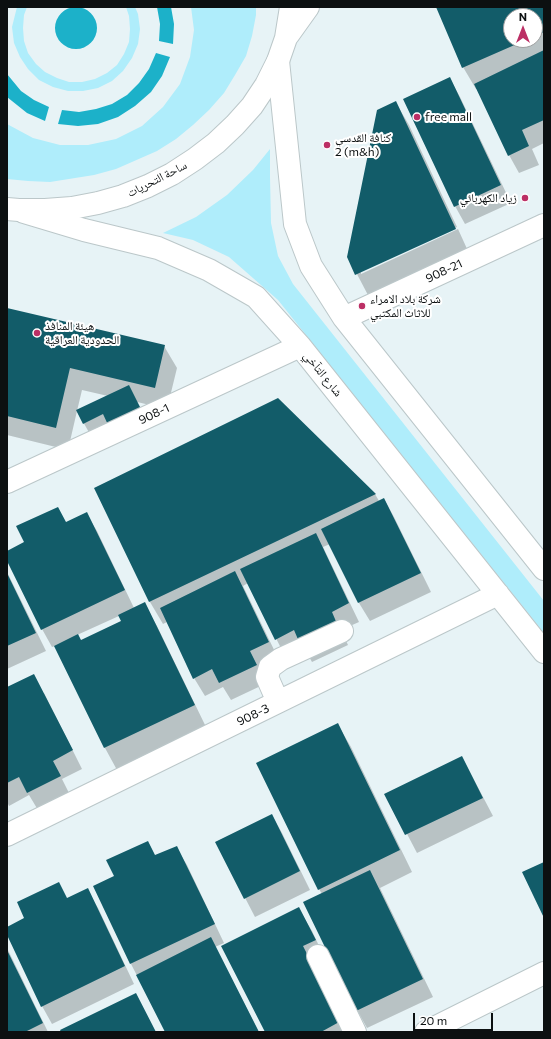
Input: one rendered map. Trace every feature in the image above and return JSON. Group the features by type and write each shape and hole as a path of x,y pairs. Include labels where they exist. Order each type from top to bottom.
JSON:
{"street":[{"name":"ساحة التحريات","path":"13,210 72,208 123,196 172,174 216,144 235,125 266,84 278,62 286,38 291,7"},
{"path":"286,38 308,7"},
{"path":"278,62 295,224 311,266 344,318 544,569"},
{"name":"شارع التآخي","path":"13,210 84,230 158,248 209,270 256,297 300,346 544,652"},
{"name":"908-21","path":"344,318 544,225"},
{"name":"908-1","path":"7,482 300,346"},
{"name":"908-3","path":"7,835 498,594"},
{"path":"278,702 268,677 270,667 281,660 342,631"},
{"path":"318,956 355,1032"},
{"path":"426,1032 544,973"}],"shaded area":[{"path":"17,7 27,7 24,15 23,28 24,41 28,53 36,64 45,72 69,82 82,82 95,79 107,73 117,65 129,42 129,16 126,7 135,7 138,14 140,29 138,44 132,58 123,71 112,81 98,88 83,91 68,91 53,87 39,80 28,69 20,57 14,43 12,27"},
{"path":"191,7 256,7 252,36 246,56 224,93 193,125 176,139 157,151 116,169 94,175 50,182 7,179 7,124 33,138 60,145 88,145 116,139 142,126 163,107 180,84 190,57 194,30"},
{"path":"270,149 271,223 278,256 293,284 544,601 544,633 278,300 229,257 193,240 163,233 196,217 227,195 253,170"}],"water":[{"path":"76,7 91,13 97,28 91,43 76,49 61,43 55,28 61,13"},
{"path":"157,7 171,7 174,24 173,44 159,41 160,24"},
{"path":"156,53 170,57 162,76 151,92 135,106 118,117 98,124 78,126 58,124 62,110 79,112 96,109 112,104 127,95 139,83 149,69"},
{"path":"7,74 21,91 34,100 49,107 45,121 27,113 7,97"}],"building":[{"path":"436,7 544,7 543,32 543,8 503,8 503,48 508,48 462,68"},
{"path":"544,50 544,120 522,130 529,146 508,156 474,84"},
{"path":"450,77 501,185 454,207 403,99"},
{"path":"396,101 456,229 355,275 347,257 377,110"},
{"path":"7,308 165,345 155,388 70,368 56,428 7,416"},
{"path":"129,385 142,411 109,427 103,414 83,424 76,410"},
{"path":"278,398 376,494 149,602 94,488"},
{"path":"384,498 421,573 358,603 321,529"},
{"path":"58,507 66,522 87,512 125,590 41,630 7,561 7,551 24,542 16,526"},
{"path":"316,533 349,603 332,612 338,626 300,644 294,630 275,640 240,569"},
{"path":"235,571 269,642 250,651 257,665 219,683 212,669 193,679 160,608"},
{"path":"7,573 36,633 7,646"},
{"path":"145,602 195,705 104,748 54,646 78,634 81,640 121,621 118,615"},
{"path":"34,674 73,750 53,761 61,776 27,793 19,777 7,783 7,687"},
{"path":"338,723 400,850 318,890 256,763"},
{"path":"462,756 483,798 405,835 384,794"},
{"path":"272,814 300,871 244,899 215,842"},
{"path":"148,841 155,855 177,846 215,924 130,964 93,886 114,876 106,860"},
{"path":"544,862 544,918 522,872"},
{"path":"370,870 423,979 356,1011 303,902"},
{"path":"59,882 67,898 88,888 125,966 41,1007 7,935 7,927 24,918 17,902"},
{"path":"299,907 316,940 303,946 341,1021 321,1032 265,1032 221,946"},
{"path":"211,937 259,1032 165,1032 136,975"},
{"path":"7,950 43,1023 25,1032 7,1032"},
{"path":"136,993 156,1032 61,1032 60,1030"}],"place":[{"name":"free mall","path":"417,117"},
{"name":"كنافة القدسي 2 (m&h)","path":"327,145"},
{"name":"زياد الكهربائي","path":"525,198"},
{"name":"شركة بلاد الامراء للاثاث المكتبي","path":"362,306"},
{"name":"هيئة المنافذ الحدودية العراقية","path":"37,333"}]}
